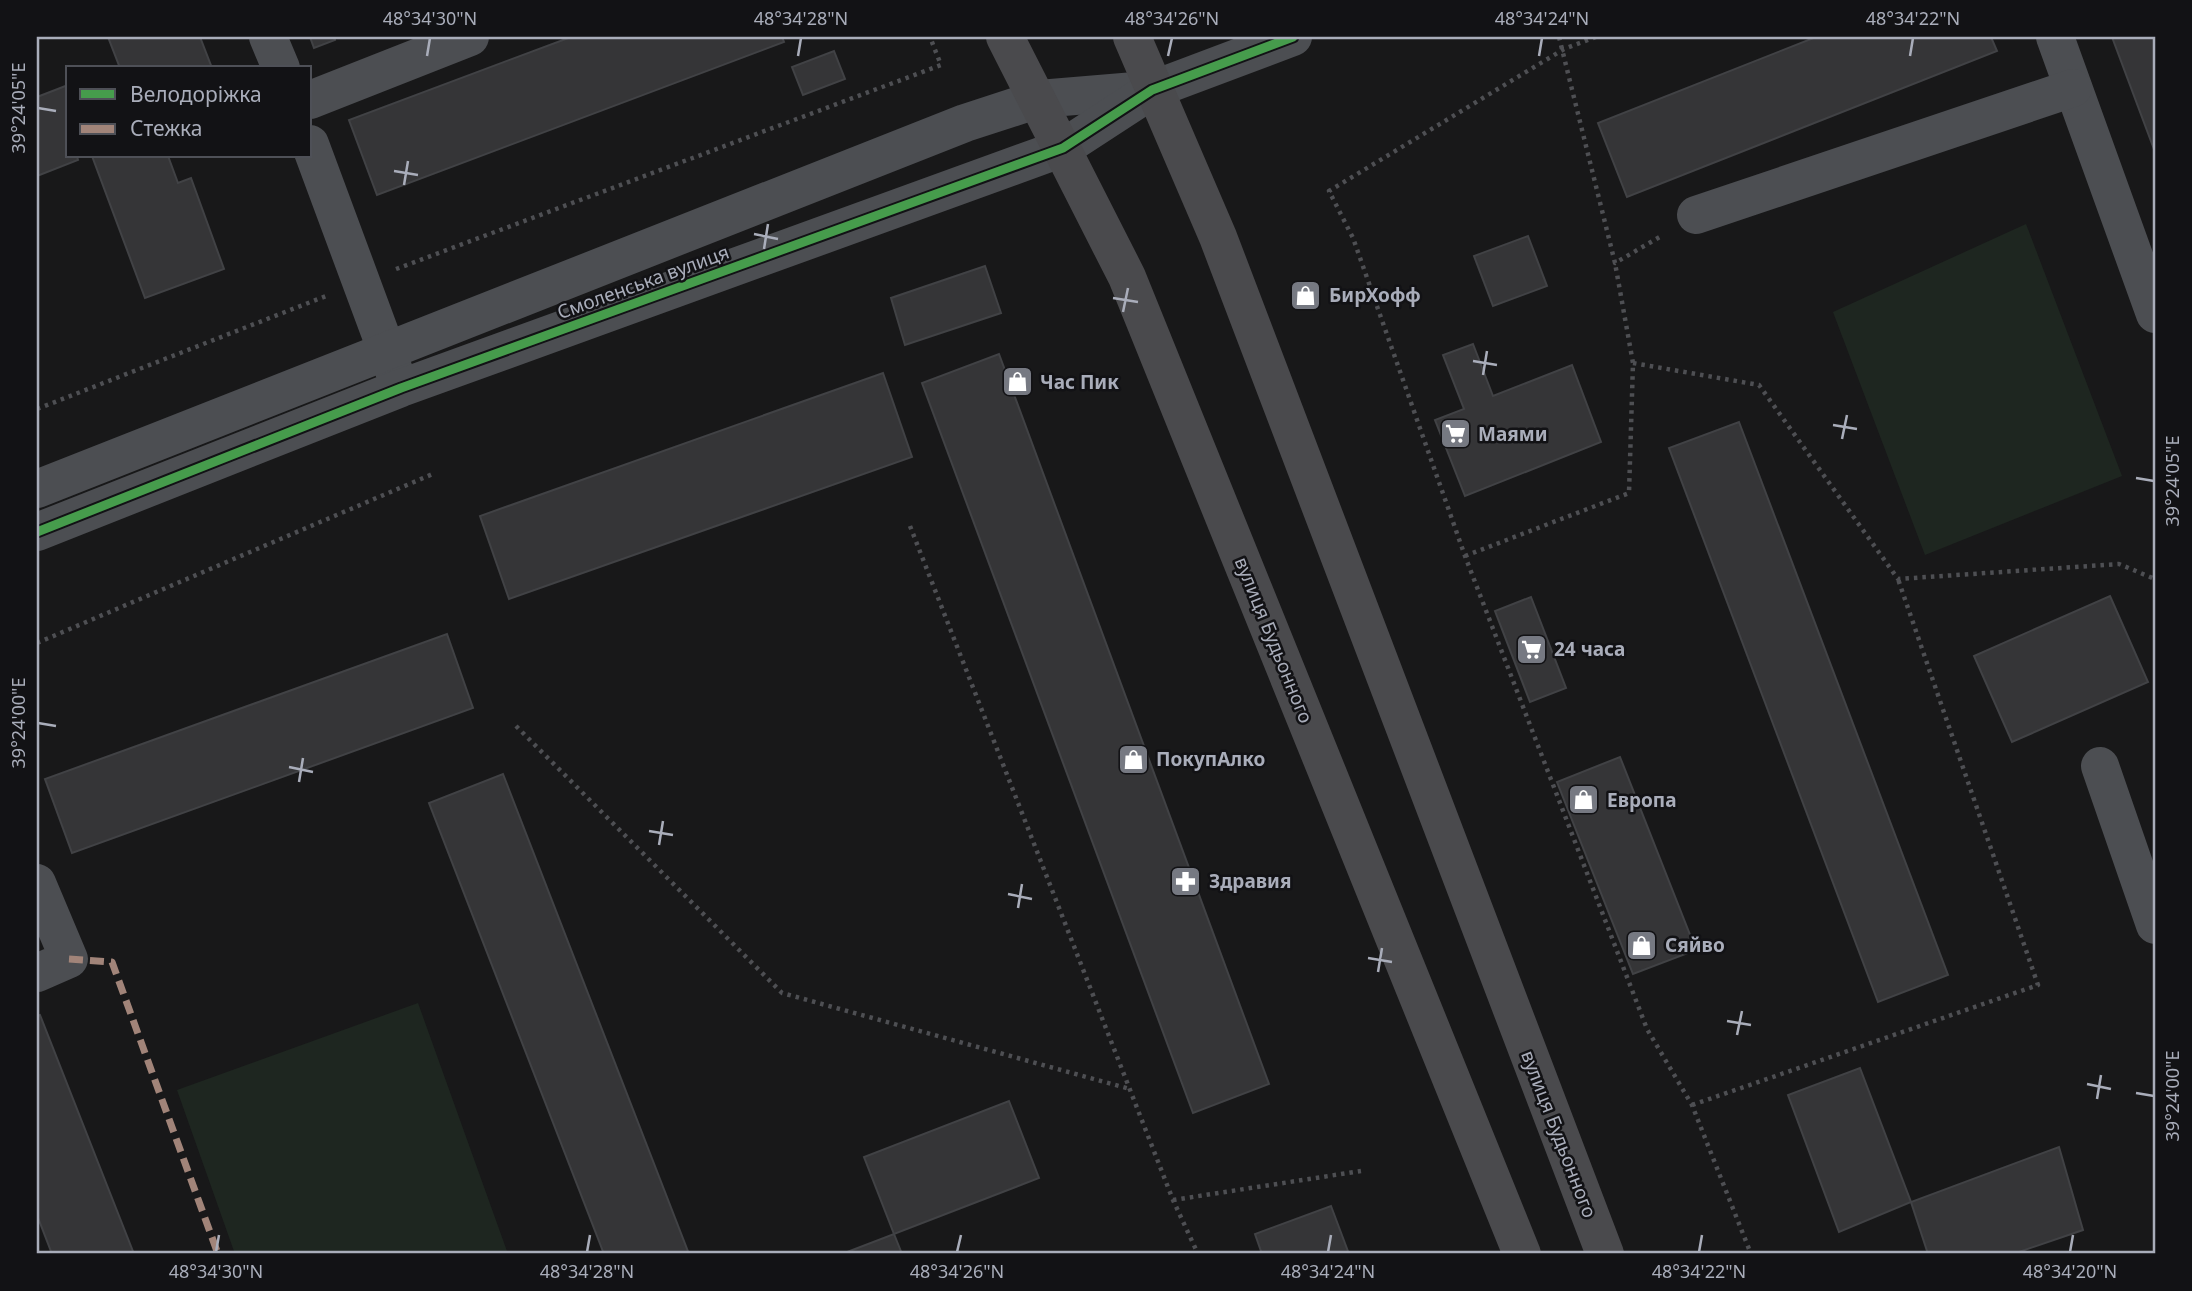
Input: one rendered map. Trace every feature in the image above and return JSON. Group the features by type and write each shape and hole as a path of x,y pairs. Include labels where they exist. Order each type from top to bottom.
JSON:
{"main road":[{"name":"вулиця Будьонного","path":"1005,37 1128,277 1522,1254"},
{"name":"вулиця Будьонного","path":"1132,37 1152,90 1223,250 1605,1254"}],"street":[{"path":"268,37 280,66"},
{"path":"312,99 470,37"},
{"name":"Смоленська вулиця","path":"37,532 401,388 1063,148 1152,90 1293,37"},
{"path":"2055,37 2155,314"},
{"path":"1696,215 2073,88"},
{"name":"Смоленська вулиця","path":"37,489 965,123 1039,99 1152,90"},
{"path":"312,149 401,388"},
{"path":"2100,766 2155,925"},
{"path":"37,883 69,960 37,972"}],"path":[{"path":"37,409 361,282 941,65 930,37"},
{"path":"1465,556 1629,493 1633,363 1615,264 1559,37"},
{"path":"1596,37 1564,50 1329,191 1353,238 1465,556 1647,1029 1692,1105 1751,1254"},
{"path":"1615,264 1696,215"},
{"path":"1633,363 1759,385 1898,579 2038,985 1692,1105"},
{"path":"37,643 435,473"},
{"path":"910,526 1173,1200 1198,1254"},
{"path":"1898,579 2119,565 2155,579"},
{"path":"516,726 782,992 1130,1089"},
{"path":"1173,1200 1361,1171"}],"shaded area":[{"path":"2026,224 2122,476 1925,555 1833,312"},
{"path":"418,1003 508,1254 235,1254 177,1090"}],"building":[{"path":"108,37 200,37 211,66 119,66"},
{"path":"310,37 334,37 335,40 314,48"},
{"path":"571,37 782,37 784,42 377,195 349,120"},
{"path":"1816,37 1991,37 1997,51 1627,197 1598,123"},
{"path":"2112,37 2155,37 2155,152"},
{"path":"834,51 845,79 803,95 792,67"},
{"path":"66,86 66,158 78,160 37,176 37,97"},
{"path":"93,158 169,158 178,183 191,178 224,269 145,298"},
{"path":"1528,236 1547,286 1493,306 1474,256"},
{"path":"985,266 1001,313 905,345 891,298"},
{"path":"1473,344 1493,396 1572,365 1601,442 1465,496 1435,420 1464,409 1443,355"},
{"path":"999,354 1269,1084 1193,1113 922,383"},
{"path":"883,373 912,457 509,599 480,516"},
{"path":"1739,422 1948,975 1878,1002 1669,448"},
{"path":"2110,596 2148,682 2012,742 1974,656"},
{"name":"24 часа","path":"1531,597 1566,688 1530,702 1495,611"},
{"path":"447,634 473,708 72,853 45,779"},
{"path":"1620,757 1696,950 1633,974 1557,782"},
{"path":"503,774 689,1254 604,1254 429,803"},
{"path":"40,1015 134,1254 52,1254 37,1215 37,1016"},
{"path":"1860,1068 1911,1202 1839,1232 1788,1095"},
{"path":"1009,1101 1039,1178 894,1234 864,1157"},
{"path":"2059,1147 2083,1230 2013,1254 1928,1254 1911,1202"},
{"path":"1331,1206 1349,1254 1262,1254 1255,1234"},
{"path":"894,1234 902,1254 842,1254"}],"marked path":[{"path":"69,959 112,962 218,1254"}],"cycle path":[{"path":"37,532 401,388 1063,148 1152,90 1293,37"}],"place":[{"name":"БирХофф","path":"1306,295"},
{"name":"Час Пик","path":"1017,382"},
{"name":"Маями","path":"1455,434"},
{"name":"24 часа","path":"1531,649"},
{"name":"ПокупАлко","path":"1133,759"},
{"name":"Европа","path":"1584,800"},
{"name":"Здравия","path":"1186,881"},
{"name":"Сяйво","path":"1642,945"}]}
